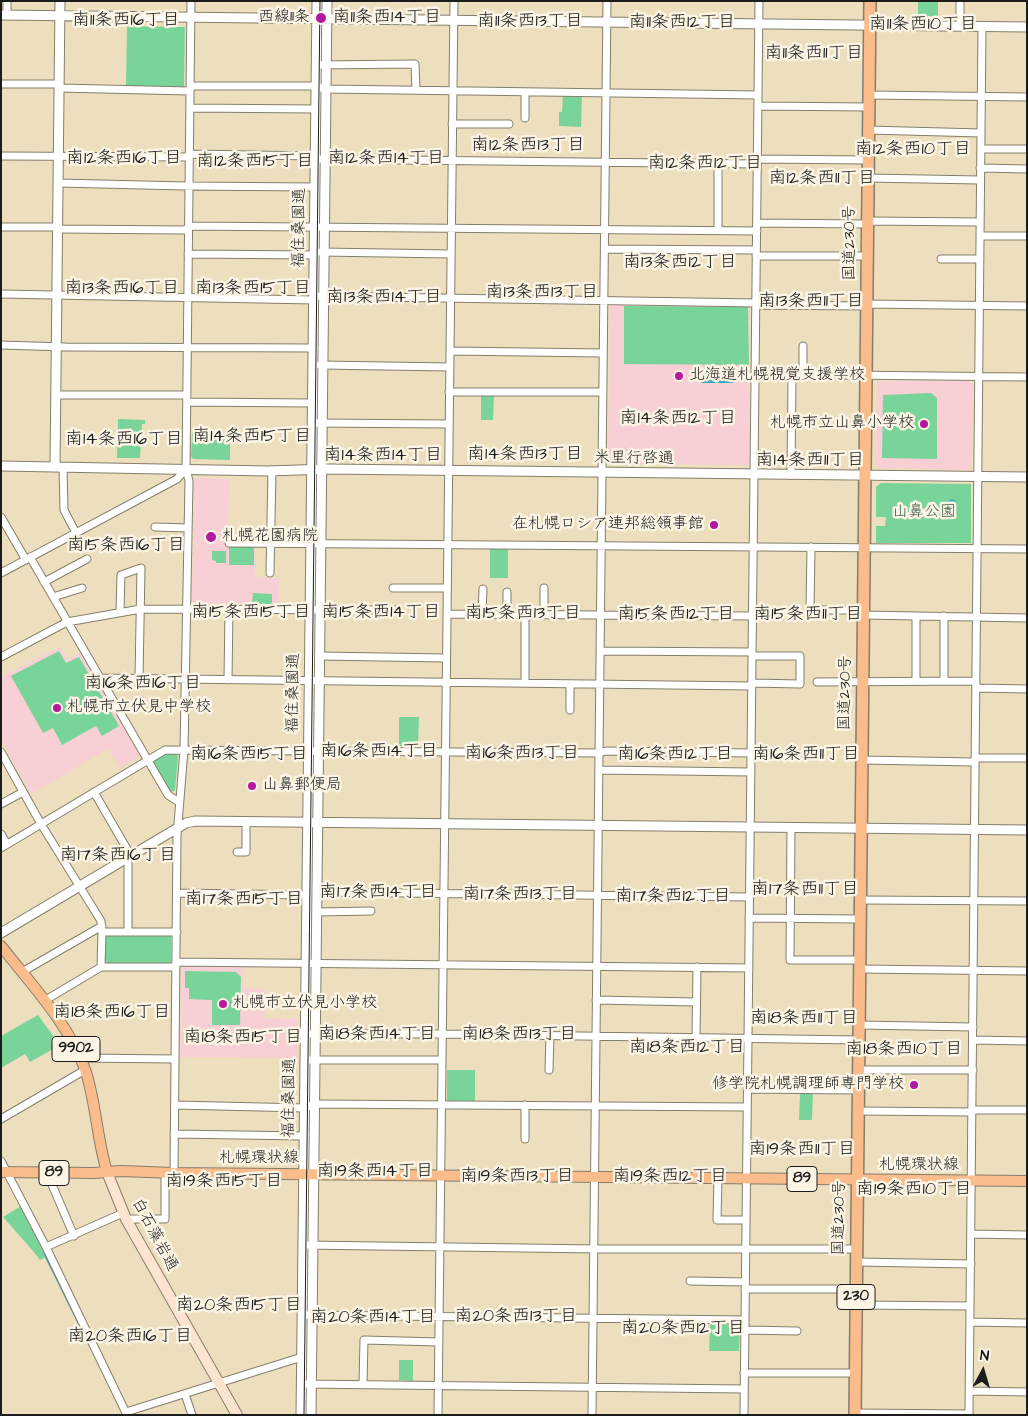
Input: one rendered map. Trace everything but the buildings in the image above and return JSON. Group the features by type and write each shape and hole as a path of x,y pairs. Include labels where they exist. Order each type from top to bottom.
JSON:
{"highway":[{"name":"国道230号","path":"855,1414 870,1"}],"main road":[{"name":"9902","path":"1,946 61,1022 81,1058 90,1085 107,1172"},
{"name":"札幌環状線","path":"4,1172 120,1171 1027,1181"},
{"name":"白石藻岩通","path":"107,1172 125,1216 237,1415"}],"street":[{"path":"7,1 4,15 1027,27"},
{"path":"60,1 56,394 59,467 64,510 76,533"},
{"path":"46,1247 125,1216 166,1219 174,1134 178,829 184,750 189,481 186,469 191,1"},
{"name":"福住桑園通","path":"317,1 316,19 326,90 316,187 319,228"},
{"name":"福住桑園通","path":"301,1415 307,1384 308,1174 305,1108 311,1034 307,822 313,751 316,544 322,470 313,403 318,365 314,348 319,228 316,86 321,65 326,1"},
{"path":"438,1415 454,1"},
{"path":"592,1415 608,1"},
{"path":"744,1415 759,1"},
{"path":"960,1 960,26"},
{"path":"855,1414 969,1415 982,26"},
{"path":"321,65 415,64 416,90"},
{"path":"1,84 190,89 316,86 326,90 758,95"},
{"path":"525,118 526,92"},
{"path":"758,106 981,97 1027,97"},
{"path":"190,108 316,109"},
{"path":"452,124 509,124"},
{"path":"868,130 981,133"},
{"path":"981,148 1027,149"},
{"path":"1,156 189,156 718,164 868,160"},
{"path":"718,164 718,230"},
{"path":"980,168 1027,168"},
{"path":"867,178 980,180"},
{"path":"58,183 316,187"},
{"path":"1,227 184,230 192,226 718,230 867,222 980,222"},
{"path":"980,236 1027,236"},
{"path":"604,249 867,256"},
{"path":"188,254 451,254"},
{"path":"941,259 980,259"},
{"path":"1,294 188,298 450,298 756,304 1027,306"},
{"name":"福住桑園通","path":"316,544 312,470 317,423 317,297"},
{"path":"1,345 314,348"},
{"path":"803,346 803,375"},
{"path":"450,351 603,353"},
{"path":"318,365 450,367"},
{"path":"755,374 1027,376"},
{"path":"791,475 792,375"},
{"path":"449,392 603,392"},
{"path":"56,394 313,403"},
{"path":"317,423 449,424"},
{"name":"米里行啓通","path":"1,466 1027,477"},
{"path":"1,573 177,479 186,469"},
{"path":"270,574 272,470"},
{"path":"2,521 44,582 168,795 180,802"},
{"path":"155,527 188,528"},
{"path":"229,543 1027,549"},
{"path":"811,547 810,610 916,616 1027,618"},
{"path":"44,582 87,559"},
{"path":"120,612 121,575 141,568 139,678"},
{"path":"53,597 82,588"},
{"path":"393,588 447,588"},
{"path":"544,588 544,614"},
{"path":"482,614 483,589"},
{"path":"507,592 507,614"},
{"path":"1,657 68,622 141,609 396,610"},
{"path":"228,680 229,609"},
{"name":"福住桑園通","path":"314,681 319,656 315,610"},
{"path":"447,614 753,616"},
{"path":"525,614 525,683"},
{"path":"916,616 916,681"},
{"path":"944,616 944,681"},
{"path":"100,678 570,684 800,684 800,656 600,651"},
{"path":"319,656 446,658"},
{"path":"817,682 944,681 1027,689"},
{"path":"570,684 570,710"},
{"path":"1,834 4,846 164,750 751,753"},
{"name":"福住桑園通","path":"311,963 317,912 317,822 313,751"},
{"path":"2,757 101,921 101,967"},
{"path":"861,760 1027,758"},
{"path":"599,770 751,772"},
{"path":"1,804 23,792"},
{"path":"94,792 130,856 128,932"},
{"path":"1,933 130,856 186,824 195,821 1027,830"},
{"path":"237,852 246,852 246,821"},
{"path":"791,827 790,960 1027,971"},
{"path":"317,892 750,897"},
{"path":"177,893 307,895"},
{"path":"860,900 1027,902"},
{"path":"317,912 371,911"},
{"path":"749,918 860,919"},
{"path":"22,972 102,929 128,932 176,932"},
{"path":"44,1001 101,967 311,963 749,968"},
{"path":"696,1038 697,967"},
{"path":"596,1000 696,1002"},
{"path":"858,1025 973,1027"},
{"path":"311,1034 858,1040"},
{"path":"549,1070 550,1036"},
{"path":"973,1040 1027,1041"},
{"path":"81,1058 175,1059"},
{"path":"310,1060 442,1060"},
{"name":"福住桑園通","path":"308,1174 314,1104 310,1060"},
{"path":"1,1119 85,1070"},
{"path":"858,1070 973,1070"},
{"path":"748,1089 858,1090"},
{"path":"175,1106 305,1108 314,1104 747,1108"},
{"path":"525,1105 525,1139"},
{"path":"858,1111 1027,1110"},
{"path":"174,1134 305,1136"},
{"path":"1,1162 4,1172 46,1247 127,1413 302,1357"},
{"path":"47,1172 74,1236"},
{"path":"718,1178 717,1220 746,1220"},
{"path":"971,1234 1027,1235"},
{"path":"308,1245 856,1249"},
{"path":"856,1262 971,1264"},
{"path":"690,1281 856,1289"},
{"path":"856,1305 970,1306"},
{"path":"307,1315 745,1320"},
{"name":"福住桑園通","path":"307,1315 302,1357 311,1415"},
{"path":"970,1322 1027,1323"},
{"path":"745,1330 797,1331"},
{"path":"363,1384 364,1340 439,1342"},
{"path":"744,1373 855,1373"},
{"path":"307,1384 744,1389"},
{"path":"970,1391 1027,1392"},
{"path":"185,1394 192,1415"}],"shaded area":[{"name":"北海道札幌視覚支援学校","path":"610,305 749,307 749,465 608,463"},
{"name":"札幌市立山鼻小学校","path":"877,381 971,381 973,383 972,464 967,470 878,468 875,466"},
{"name":"札幌花園病院","path":"198,478 229,479 228,544 255,545 255,577 279,578 279,604 195,603 192,600 194,480"},
{"name":"札幌市立伏見中学校","path":"60,647 68,660 80,653 140,756 120,768 108,749 31,794 1,740 1,677"},
{"name":"札幌市立伏見小学校","path":"182,966 244,967 243,988 266,989 266,1018 298,1019 298,1058 180,1057"}],"green space":[{"path":"918,1 938,1 938,16 918,16"},
{"path":"127,26 185,27 184,87 126,86"},
{"path":"563,94 582,94 581,127 559,126 559,112 562,112"},
{"path":"624,306 748,307 749,365 624,364"},
{"path":"931,393 937,398 937,459 882,458 883,395"},
{"path":"481,396 494,396 493,420 481,420"},
{"path":"118,419 145,420 145,424 142,424 140,458 117,458"},
{"path":"192,433 230,433 230,460 193,459 191,456"},
{"name":"山鼻公園","path":"881,483 971,484 971,543 876,543 876,526 885,526 886,517 876,517 876,487"},
{"path":"229,546 254,547 254,565 229,565"},
{"path":"490,549 508,549 508,578 490,578"},
{"path":"212,551 226,551 226,563 216,563 216,561 212,560"},
{"path":"253,593 272,594 272,604 252,604"},
{"path":"59,651 66,663 79,657 119,726 102,736 96,726 62,745 53,728 43,733 11,676"},
{"path":"399,717 419,717 418,746 399,746"},
{"path":"165,753 178,756 175,791 170,792 154,763 154,760"},
{"path":"107,935 171,936 171,962 169,964 107,963 105,961 105,937"},
{"path":"185,971 236,972 241,977 240,1025 212,1025 212,1000 189,999 189,988 185,988"},
{"path":"38,1015 60,1045 30,1062 25,1054 1,1068 1,1036"},
{"path":"447,1070 475,1070 475,1101 447,1101"},
{"path":"800,1093 813,1093 812,1120 799,1120"},
{"path":"21,1206 47,1256 40,1260 3,1217"},
{"path":"710,1324 737,1325 740,1328 739,1351 709,1351"},
{"path":"399,1360 413,1360 413,1381 399,1380"}],"water":[{"path":"701,368 734,368 734,383 701,383"},
{"path":"952,499 956,501 955,506 949,508 940,519 938,514 940,507"}],"waterway":[{"path":"45,1255 85,1336"}],"tram line":[{"path":"304,1415 320,1"}],"place":[{"name":"西線11条","path":"321,18"},
{"name":"北海道札幌視覚支援学校","path":"679,376"},
{"name":"札幌市立山鼻小学校","path":"924,424"},
{"name":"在札幌ロシア連邦総領事館","path":"714,525"},
{"name":"札幌花園病院","path":"211,537"},
{"name":"札幌市立伏見中学校","path":"57,708"},
{"name":"山鼻郵便局","path":"252,786"},
{"name":"札幌市立伏見小学校","path":"223,1004"},
{"name":"修学院札幌調理師専門学校","path":"914,1085"}],"district":[{"name":"南11条西14丁目","path":"387,18"},
{"name":"南11条西16丁目","path":"126,21"},
{"name":"南11条西13丁目","path":"530,22"},
{"name":"南11条西12丁目","path":"682,23"},
{"name":"南11条西10丁目","path":"923,25"},
{"name":"南11条西11丁目","path":"814,54"},
{"name":"南12条西13丁目","path":"528,146"},
{"name":"南12条西10丁目","path":"913,150"},
{"name":"南12条西16丁目","path":"124,159"},
{"name":"南12条西14丁目","path":"386,159"},
{"name":"南12条西15丁目","path":"255,162"},
{"name":"南12条西12丁目","path":"705,164"},
{"name":"南12条西11丁目","path":"822,179"},
{"name":"南13条西12丁目","path":"680,263"},
{"name":"南13条西16丁目","path":"122,289"},
{"name":"南13条西15丁目","path":"253,289"},
{"name":"南13条西13丁目","path":"542,293"},
{"name":"南13条西14丁目","path":"384,298"},
{"name":"南13条西11丁目","path":"811,302"},
{"name":"南14条西12丁目","path":"678,419"},
{"name":"南14条西15丁目","path":"252,437"},
{"name":"南14条西16丁目","path":"124,440"},
{"name":"南14条西13丁目","path":"525,455"},
{"name":"南14条西14丁目","path":"383,456"},
{"name":"南14条西11丁目","path":"810,461"},
{"name":"南15条西16丁目","path":"126,546"},
{"name":"南15条西15丁目","path":"251,613"},
{"name":"南15条西14丁目","path":"381,613"},
{"name":"南15条西13丁目","path":"523,614"},
{"name":"南15条西12丁目","path":"676,615"},
{"name":"南15条西11丁目","path":"808,615"},
{"name":"南16条西16丁目","path":"143,684"},
{"name":"南16条西14丁目","path":"379,752"},
{"name":"南16条西13丁目","path":"522,754"},
{"name":"南16条西15丁目","path":"249,755"},
{"name":"南16条西12丁目","path":"675,755"},
{"name":"南16条西11丁目","path":"806,755"},
{"name":"南17条西16丁目","path":"118,856"},
{"name":"南17条西11丁目","path":"805,890"},
{"name":"南17条西14丁目","path":"378,893"},
{"name":"南17条西13丁目","path":"520,895"},
{"name":"南17条西12丁目","path":"673,897"},
{"name":"南17条西15丁目","path":"244,900"},
{"name":"南18条西16丁目","path":"112,1013"},
{"name":"南18条西11丁目","path":"804,1019"},
{"name":"南18条西14丁目","path":"377,1035"},
{"name":"南18条西13丁目","path":"519,1035"},
{"name":"南18条西15丁目","path":"243,1038"},
{"name":"南18条西12丁目","path":"687,1048"},
{"name":"南18条西10丁目","path":"904,1050"},
{"name":"南19条西11丁目","path":"802,1150"},
{"name":"南19条西14丁目","path":"375,1172"},
{"name":"南19条西13丁目","path":"517,1177"},
{"name":"南19条西12丁目","path":"670,1177"},
{"name":"南19条西15丁目","path":"224,1182"},
{"name":"南19条西10丁目","path":"914,1190"},
{"name":"南20条西15丁目","path":"239,1306"},
{"name":"南20条西13丁目","path":"516,1317"},
{"name":"南20条西14丁目","path":"373,1318"},
{"name":"南20条西12丁目","path":"683,1329"},
{"name":"南20条西16丁目","path":"130,1337"}]}
